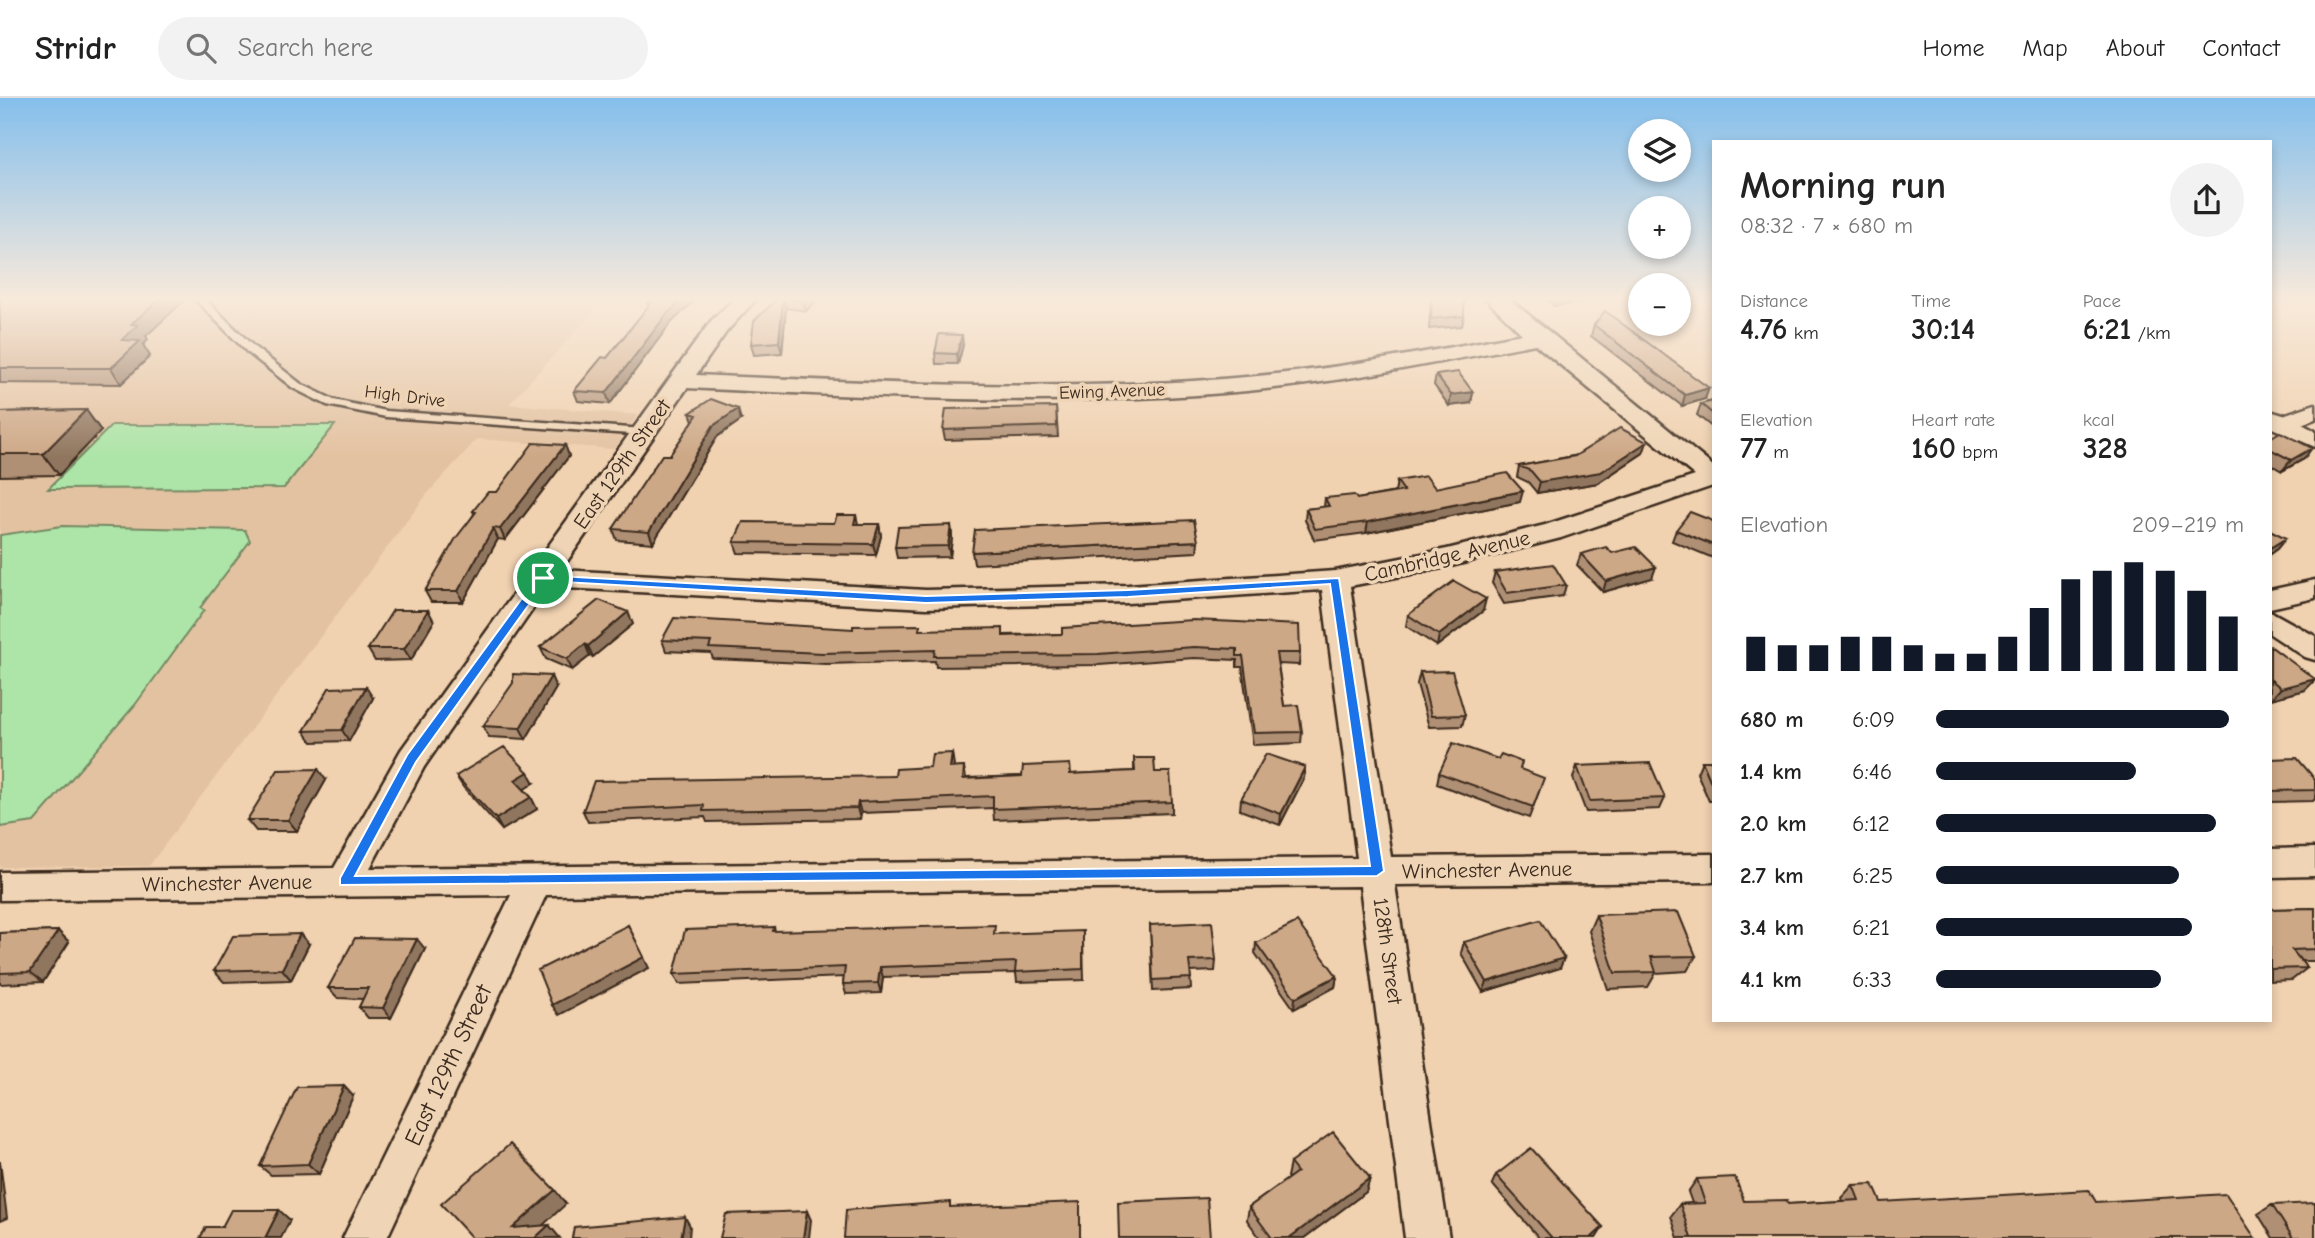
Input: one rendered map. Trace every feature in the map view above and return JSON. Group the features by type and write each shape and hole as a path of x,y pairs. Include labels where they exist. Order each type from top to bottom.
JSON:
{"street":[{"name":"East 129th Street","path":"345,881 412,758 543,578 701,351"},
{"name":"Ewing Avenue","path":"680,381 970,394 1148,391 1352,372 1463,351"},
{"path":"1557,351 1712,477"},
{"path":"2276,421 2315,411"},
{"path":"2276,421 2315,440"},
{"name":"Cambridge Avenue","path":"543,578 926,599 1128,594 1335,580 1447,558 1552,532 1712,478"},
{"name":"128th Street","path":"1335,580 1427,1238"},
{"path":"2272,599 2315,589"},
{"path":"2272,622 2315,650"},
{"path":"2272,863 2315,862"},
{"name":"Winchester Avenue","path":"0,886 345,881 533,885 1712,868"},
{"name":"East 129th Street","path":"365,1238 533,885"}],"lane":[{"name":"High Drive","path":"253,351 297,387 331,402 386,414 645,432"}],"shaded area":[{"path":"0,351 557,351 509,404 638,415 614,449 477,439 427,494 149,866 0,867"}],"green space":[{"path":"112,425 335,425 284,488 48,489"},
{"path":"62,526 245,530 250,541 200,608 204,610 135,705 34,822 0,827 0,535"}],"building":[{"path":"0,351 129,351 111,368 0,368"},
{"path":"612,351 638,351 606,393 574,391 602,357 607,358"},
{"path":"935,351 958,351 957,354"},
{"path":"1628,351 1659,351 1709,388 1685,395"},
{"path":"1458,372 1473,392 1451,395 1436,375"},
{"path":"711,399 738,409 713,426 649,532 613,529 662,455 670,455 697,415 690,413"},
{"path":"1712,401 1712,413 1701,404"},
{"path":"1056,407 1057,426 943,430 946,409"},
{"path":"86,410 43,454 0,454 0,412"},
{"path":"1620,428 1647,442 1601,472 1540,482 1531,471 1519,466 1575,456"},
{"path":"2280,432 2312,448 2291,460 2272,450 2272,437"},
{"path":"533,443 565,445 500,529 493,528 458,591 425,591 456,538 476,512 473,511 488,492 497,492"},
{"path":"1507,473 1523,491 1368,522 1315,529 1306,509 1329,506 1325,498 1354,495 1357,499 1404,491 1397,481 1426,476 1435,488"},
{"path":"1690,512 1712,521 1712,545 1676,530"},
{"path":"837,515 856,515 854,524 879,524 873,544 734,542 743,522 834,523"},
{"path":"1194,520 1198,541 972,552 975,530"},
{"path":"951,525 948,546 895,547 898,527"},
{"path":"2272,531 2286,538 2272,547"},
{"path":"1606,547 1612,553 1636,547 1656,567 1606,581 1581,554"},
{"path":"1553,564 1566,585 1507,593 1495,572"},
{"path":"1454,581 1486,599 1439,635 1408,615"},
{"path":"599,600 628,612 588,646 585,644 567,659 540,647"},
{"path":"393,610 428,610 404,649 368,649"},
{"path":"674,618 853,629 853,626 920,625 919,630 1003,628 1003,636 1062,634 1062,628 1194,620 1299,625 1300,653 1276,653 1284,706 1298,705 1302,732 1254,733 1243,656 1237,656 1237,649 1194,647 1098,654 934,656 935,650 823,653 709,648 711,642 662,640"},
{"path":"2272,647 2315,679 2281,688 2272,681"},
{"path":"1452,671 1465,715 1431,716 1420,672"},
{"path":"513,674 551,676 520,728 483,726 513,683"},
{"path":"366,687 342,730 304,731 329,688"},
{"path":"1453,743 1498,759 1501,754 1522,762 1520,769 1544,778 1533,807 1439,773"},
{"path":"504,747 528,772 515,780 531,797 496,819 456,776"},
{"path":"952,753 950,768 964,767 963,779 1022,776 1023,766 1070,764 1070,774 1135,771 1134,758 1154,758 1155,772 1170,772 1172,802 993,809 993,796 858,802 857,808 703,811 704,805 583,811 594,781 895,776 896,769 930,767 932,754"},
{"path":"1266,754 1305,767 1281,814 1241,799"},
{"path":"2297,758 2315,779 2315,790 2272,791 2272,759"},
{"path":"1702,761 1712,761 1712,785"},
{"path":"1650,763 1665,798 1590,801 1577,766"},
{"path":"318,769 288,820 247,820 278,770"},
{"path":"2315,908 2315,949 2292,950 2307,968 2272,969 2272,909"},
{"path":"1678,912 1696,956 1651,957 1656,972 1615,973 1596,915"},
{"path":"1540,920 1564,958 1487,982 1464,942"},
{"path":"1212,922 1216,960 1189,961 1191,978 1153,980 1150,925"},
{"path":"1297,922 1337,976 1295,998 1256,943"},
{"path":"628,925 644,957 552,1005 538,970"},
{"path":"995,925 994,934 1083,931 1083,969 1015,972 1016,962 880,967 878,983 843,984 845,967 674,974 685,930 774,927 773,931"},
{"path":"58,931 30,972 0,973 0,933"},
{"path":"300,934 282,969 214,971 233,936"},
{"path":"355,938 417,939 383,1008 359,1007 368,988 328,988"},
{"path":"344,1086 308,1164 260,1166 297,1087"},
{"path":"1333,1132 1370,1178 1289,1238 1272,1238 1249,1207 1297,1172 1290,1163"},
{"path":"510,1144 555,1190 513,1228 549,1225 535,1238 472,1238 441,1204"},
{"path":"1531,1148 1603,1227 1591,1238 1552,1238 1496,1175"},
{"path":"1735,1177 1744,1201 1787,1200 1788,1204 1859,1200 1853,1185 1873,1184 1881,1202 2089,1190 2096,1202 2226,1194 2255,1238 1691,1238 1680,1204 1705,1203 1697,1179"},
{"path":"1207,1198 1210,1238 1119,1238 1118,1202"},
{"path":"950,1202 950,1207 1080,1202 1080,1238 844,1238 846,1210"},
{"path":"2315,1203 2315,1238 2293,1238 2272,1205"},
{"path":"231,1210 279,1210 265,1238 200,1238 206,1227 222,1227"},
{"path":"807,1211 803,1238 720,1238 726,1214"},
{"path":"685,1217 681,1238 572,1238 574,1227"}],"route":[{"path":"543,578 926,599 1128,594 1335,580 1377,871 345,881 412,758 543,578"}]}
